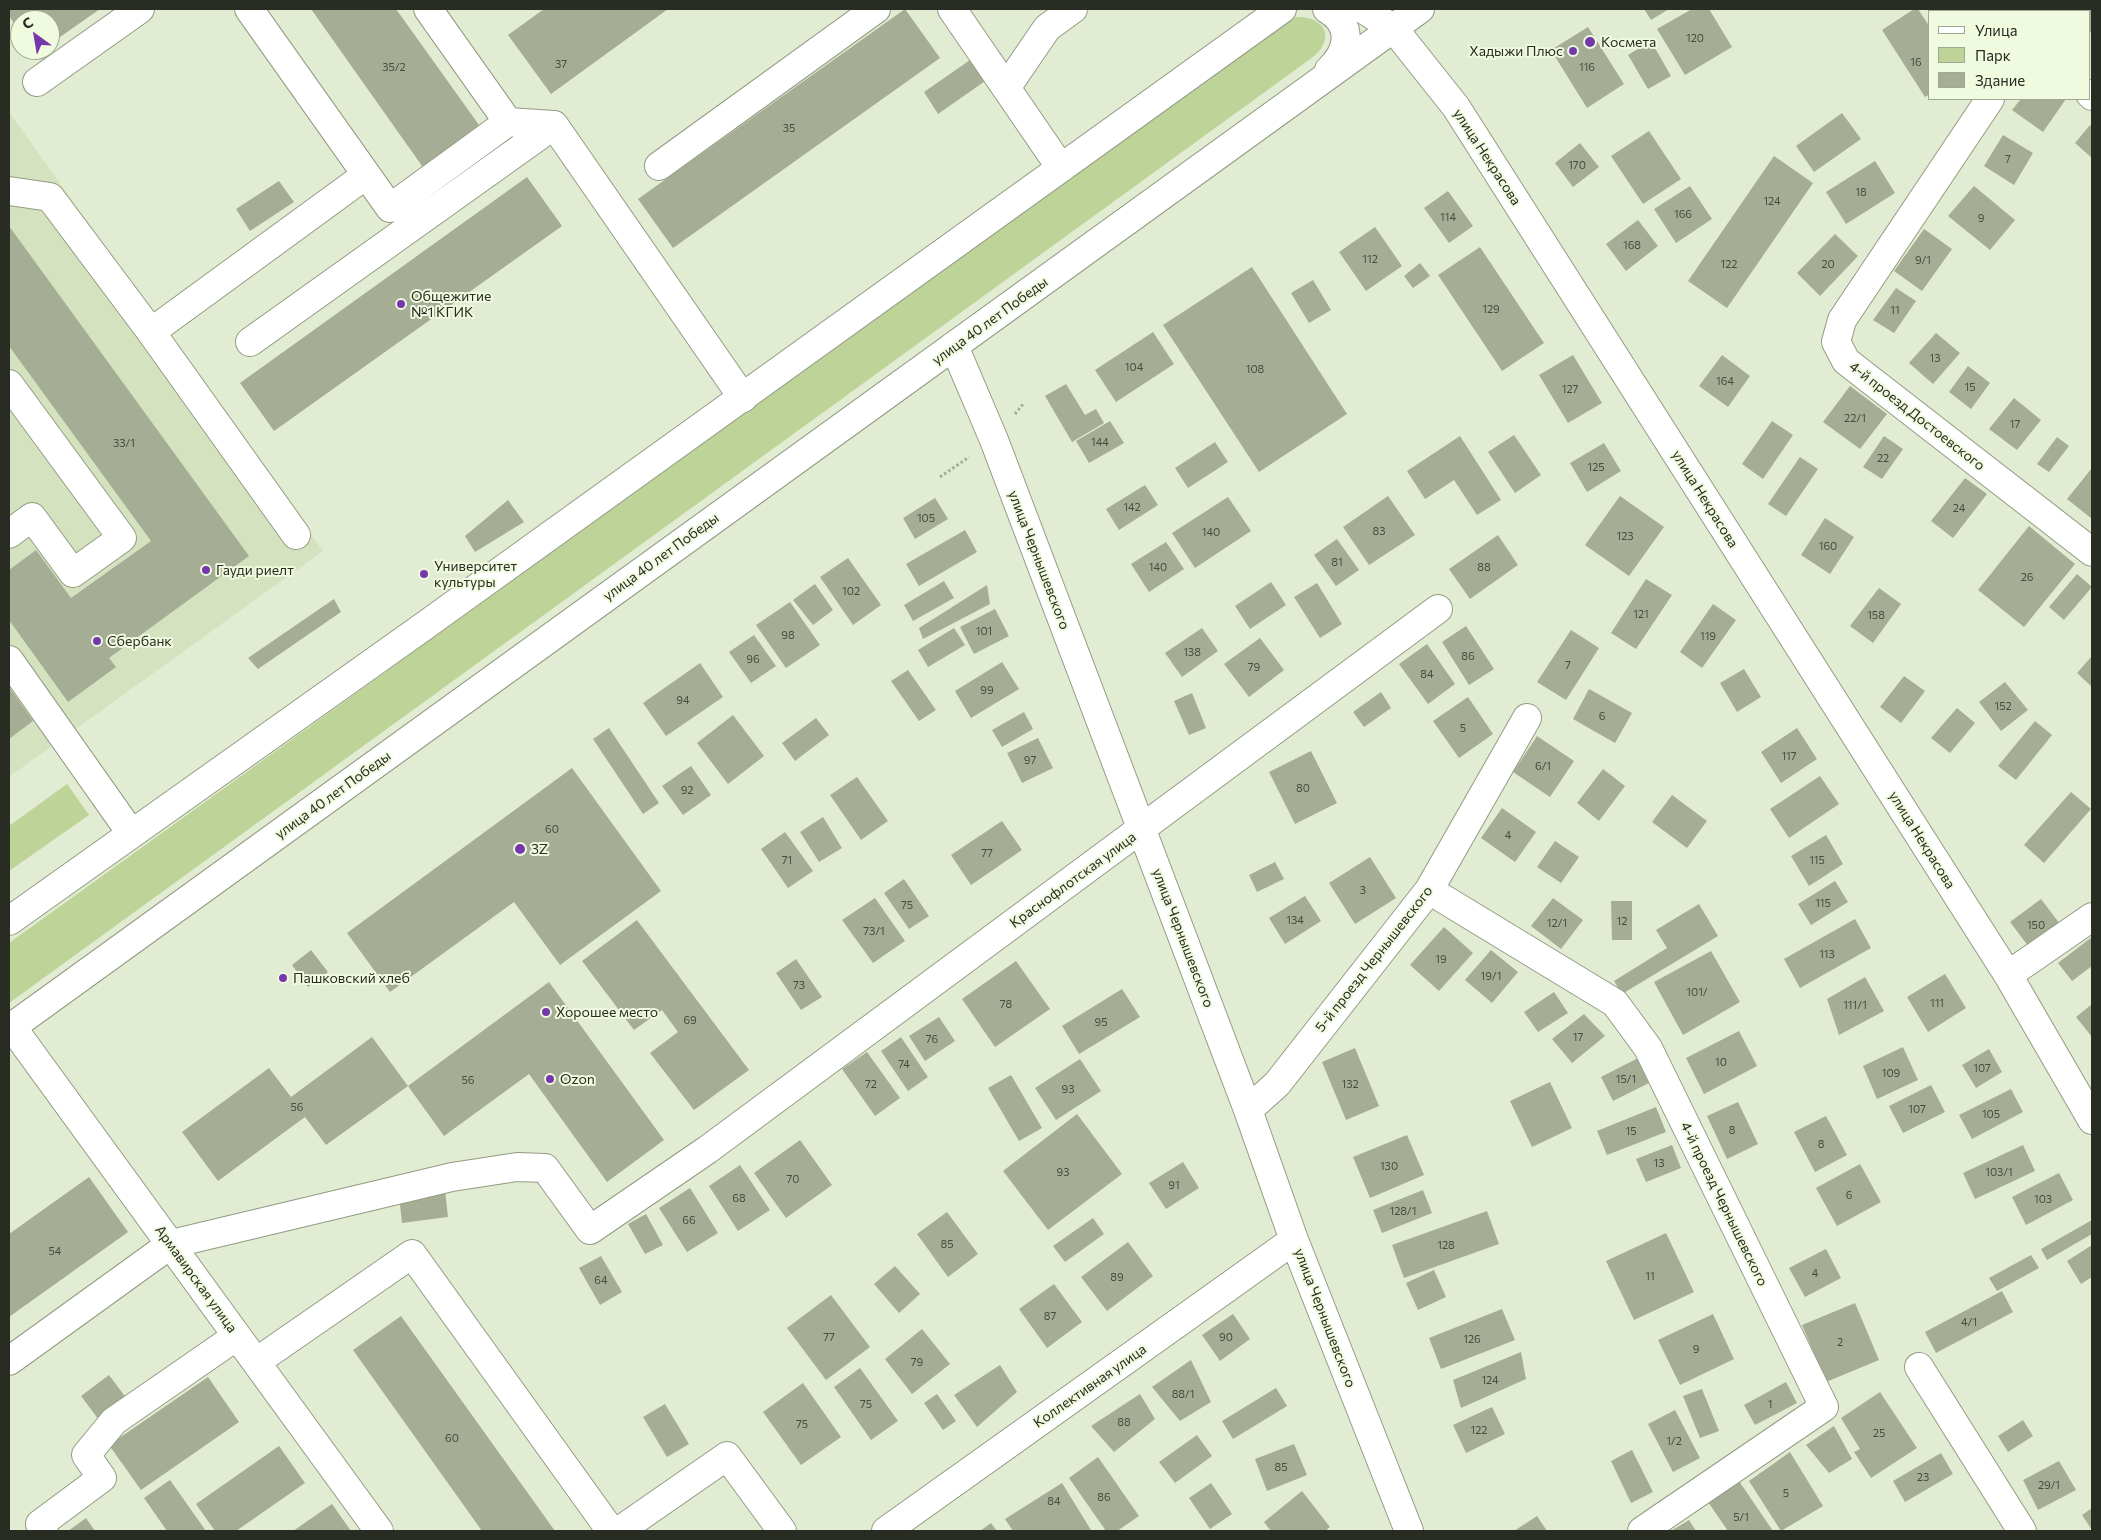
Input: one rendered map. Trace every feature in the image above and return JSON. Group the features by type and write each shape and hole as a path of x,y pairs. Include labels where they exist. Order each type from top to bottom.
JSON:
{"street":[{"path":"37,82 140,9"},
{"path":"249,9 390,208 508,122 554,125"},
{"path":"428,9 508,122"},
{"path":"659,166 876,9"},
{"path":"952,9 1061,168"},
{"path":"1006,88 1046,28 1073,9"},
{"name":"улица 40 лет Победы","path":"1313,85 1335,64 1344,49 1347,38 1344,27 1334,13 1327,9"},
{"path":"1363,9 1394,28"},
{"name":"улица 40 лет Победы","path":"10,1028 1420,9"},
{"path":"9,921 743,398 1281,11"},
{"name":"улица Некрасова","path":"1394,28 1456,107 2008,975 2092,1120"},
{"name":"4-й проезд Достоевского","path":"1989,100 1842,320 1836,342 1846,361 2092,552"},
{"path":"250,342 554,125"},
{"path":"554,125 743,398"},
{"path":"151,332 366,175"},
{"path":"9,191 50,197 151,332 296,535"},
{"name":"улица Чернышевского","path":"954,346 994,440 1248,1110 1294,1240 1409,1531"},
{"path":"9,384 122,538 73,573 32,517 9,534"},
{"name":"Краснофлотская улица","path":"171,1244 452,1176 516,1167 545,1168 590,1230 707,1150 1142,830 1438,609"},
{"path":"9,660 131,833"},
{"name":"5-й проезд Чернышевского","path":"1248,1110 1277,1084 1429,890 1527,718"},
{"name":"4-й проезд Чернышевского","path":"1429,890 1615,1003 1648,1048 1824,1407 1642,1531"},
{"path":"2008,975 2092,917"},
{"name":"Армавирская улица","path":"10,1028 171,1244 379,1531"},
{"name":"Коллективная улица","path":"886,1531 1294,1240"},
{"path":"9,1361 171,1244"},
{"path":"256,1362 412,1254 611,1531"},
{"path":"44,1531 40,1524 102,1478 86,1455 114,1421 237,1336"},
{"path":"1919,1367 2022,1531"},
{"path":"619,1531 727,1456 782,1531"}],"shaded area":[{"path":"9,112 323,551 9,777"}],"green space":[{"path":"1296,17 1314,20 1324,29 1324,43 1313,57 9,1003 9,943"},
{"path":"67,784 89,815 9,871 9,826"}],"building":[{"path":"9,9 100,9 60,37 60,10 10,10 10,17"},
{"path":"311,9 396,9 484,132 427,173"},
{"path":"544,9 668,9 551,94 508,35"},
{"path":"905,9 940,58 673,248 638,199"},
{"path":"1644,9 1669,9 1651,20"},
{"path":"1692,9 1709,9 1732,47 1685,75 1657,29"},
{"path":"1914,9 1918,9 1928,24 1928,95 1925,97 1882,30"},
{"path":"2052,9 2092,9 2092,34 2091,10"},
{"path":"1588,27 1624,84 1587,108 1551,50"},
{"path":"1651,41 1671,76 1648,89 1628,55"},
{"path":"973,58 988,79 938,114 924,92"},
{"path":"2020,100 2065,100 2043,132 2012,110"},
{"path":"1842,113 1861,139 1814,172 1796,146"},
{"path":"2090,125 2092,127 2092,158 2075,143"},
{"path":"1649,131 1681,179 1643,204 1611,156"},
{"path":"2003,135 2033,153 2014,185 1984,166"},
{"path":"1580,143 1599,167 1573,187 1555,163"},
{"path":"1774,156 1813,183 1727,308 1688,281"},
{"path":"1875,161 1895,193 1846,224 1826,192"},
{"name":"Общежитие №1 КГИК","path":"527,177 562,226 274,431 240,383"},
{"path":"279,181 294,202 250,231 236,209"},
{"path":"1690,186 1712,219 1676,243 1654,209"},
{"path":"1974,186 2015,220 1990,250 1948,216"},
{"path":"1448,191 1473,226 1449,243 1424,208"},
{"path":"1638,220 1658,246 1626,271 1606,244"},
{"path":"9,226 249,556 109,658 116,667 68,702 9,620 9,570 36,550 71,598 151,541 9,346"},
{"path":"1375,227 1402,266 1366,291 1339,252"},
{"path":"1924,229 1952,249 1922,291 1894,271"},
{"path":"1835,234 1858,256 1820,296 1797,273"},
{"path":"1480,247 1544,343 1502,371 1438,275"},
{"path":"1420,263 1430,276 1413,288 1404,276"},
{"path":"1252,267 1347,414 1259,472 1163,325"},
{"path":"1313,280 1331,310 1309,323 1291,293"},
{"path":"1896,288 1916,301 1894,333 1873,320"},
{"path":"1153,332 1174,364 1116,402 1095,370"},
{"path":"1936,333 1960,353 1933,384 1909,363"},
{"path":"1573,355 1602,403 1568,423 1539,375"},
{"path":"1722,355 1750,376 1728,407 1699,386"},
{"path":"1968,366 1990,383 1971,409 1949,392"},
{"path":"1066,384 1085,415 1096,409 1104,423 1072,442 1045,396"},
{"path":"1850,386 1887,414 1860,449 1823,422"},
{"path":"2014,398 2041,420 2017,450 1989,429"},
{"path":"1110,421 1124,443 1089,463 1076,441"},
{"path":"1772,421 1793,435 1763,479 1742,464"},
{"path":"1514,435 1541,475 1515,493 1488,452"},
{"path":"1460,436 1501,500 1477,515 1454,480 1425,499 1407,471"},
{"path":"1884,436 1903,449 1882,479 1863,467"},
{"path":"2057,437 2069,446 2049,472 2037,464"},
{"path":"1215,442 1228,462 1188,488 1175,468"},
{"path":"1604,443 1621,471 1587,492 1570,463"},
{"path":"1800,457 1818,469 1786,516 1768,504"},
{"path":"2092,468 2092,519 2067,499"},
{"path":"1965,478 1987,494 1953,538 1931,521"},
{"path":"1145,485 1158,505 1119,530 1106,509"},
{"path":"1388,496 1415,535 1369,565 1343,527"},
{"path":"1620,496 1664,527 1629,576 1585,545"},
{"path":"1228,497 1251,531 1195,568 1172,533"},
{"path":"935,498 948,519 915,539 903,518"},
{"path":"508,500 524,522 475,552 465,536"},
{"path":"1825,518 1854,537 1830,574 1801,555"},
{"path":"2029,526 2075,564 2024,627 1978,590"},
{"path":"965,530 977,552 919,586 906,564"},
{"path":"1498,535 1518,565 1470,599 1449,569"},
{"path":"1337,539 1359,570 1336,586 1314,555"},
{"path":"1166,542 1184,569 1149,592 1131,564"},
{"path":"848,558 881,605 853,625 820,577"},
{"path":"2077,574 2092,587 2064,620 2049,607"},
{"path":"1646,579 1672,595 1636,649 1611,633"},
{"path":"944,581 954,598 913,621 904,605"},
{"path":"1271,582 1286,605 1250,629 1235,606"},
{"path":"1317,583 1342,624 1320,638 1294,597"},
{"path":"815,584 833,610 813,625 793,600"},
{"path":"987,585 990,604 923,639 919,628"},
{"path":"1879,588 1901,604 1873,643 1850,626"},
{"path":"334,599 341,612 258,669 248,658"},
{"path":"790,602 820,645 786,668 756,625"},
{"path":"1713,604 1736,620 1702,668 1680,652"},
{"path":"995,609 1009,636 974,654 960,627"},
{"path":"1466,626 1494,669 1469,685 1442,642"},
{"path":"954,628 965,645 928,667 918,650"},
{"path":"1202,628 1218,651 1182,677 1165,653"},
{"path":"1571,630 1599,648 1566,700 1537,682"},
{"path":"754,635 776,666 751,683 729,652"},
{"path":"1260,638 1284,670 1249,697 1224,664"},
{"path":"1427,644 1455,684 1428,704 1399,664"},
{"path":"2092,656 2092,687 2077,673"},
{"path":"1002,662 1019,689 971,718 955,691"},
{"path":"700,663 723,697 666,736 643,703"},
{"path":"1744,669 1761,697 1737,712 1720,683"},
{"path":"908,670 936,710 919,721 891,681"},
{"path":"1904,676 1925,691 1901,723 1880,707"},
{"path":"2005,682 2028,710 2001,731 1979,702"},
{"path":"9,687 33,721 9,739"},
{"path":"1589,689 1632,713 1615,743 1573,719"},
{"path":"1381,692 1391,708 1364,727 1353,712"},
{"path":"1192,693 1206,728 1189,735 1174,701"},
{"path":"1468,697 1493,734 1459,758 1433,721"},
{"path":"1957,708 1975,723 1950,753 1931,738"},
{"path":"1024,712 1033,729 1002,747 992,730"},
{"path":"733,715 764,756 728,784 697,743"},
{"path":"816,718 829,735 795,761 782,743"},
{"path":"2035,721 2052,735 2016,780 1998,766"},
{"path":"609,728 659,803 643,814 593,739"},
{"path":"1797,728 1817,759 1781,783 1761,752"},
{"path":"1537,736 1574,761 1550,797 1513,772"},
{"path":"1038,738 1053,768 1022,783 1007,753"},
{"path":"1311,751 1337,803 1295,824 1269,772"},
{"path":"691,766 711,795 683,815 662,786"},
{"path":"572,768 661,891 560,965 514,902 390,992 347,933"},
{"path":"1603,769 1625,786 1599,821 1577,803"},
{"path":"1820,776 1839,804 1789,838 1770,809"},
{"path":"857,777 888,821 861,840 830,795"},
{"path":"2071,792 2091,809 2044,863 2024,845"},
{"path":"1672,795 1707,821 1687,848 1652,822"},
{"path":"1502,808 1536,832 1515,862 1481,838"},
{"path":"823,817 842,848 819,862 800,832"},
{"path":"1002,821 1022,850 971,885 951,855"},
{"path":"785,832 813,871 788,888 761,849"},
{"path":"1826,835 1843,864 1809,886 1791,856"},
{"path":"1555,841 1579,857 1561,883 1537,867"},
{"path":"1370,857 1396,898 1355,924 1329,883"},
{"path":"1275,862 1284,879 1257,892 1249,875"},
{"path":"904,879 929,916 909,929 884,893"},
{"path":"1835,881 1848,902 1811,925 1798,904"},
{"path":"1305,896 1321,921 1285,944 1269,918"},
{"path":"875,898 905,941 873,963 842,920"},
{"path":"1553,898 1583,920 1561,949 1531,926"},
{"path":"2041,899 2063,928 2032,951 2010,922"},
{"path":"1611,901 1632,901 1632,940 1612,940"},
{"path":"1699,904 1718,936 1622,994 1614,981 1667,948 1656,930"},
{"path":"1855,919 1871,948 1800,988 1784,959"},
{"path":"637,920 749,1070 694,1110 650,1053 678,1032 662,1010 634,1030 582,961"},
{"path":"1444,927 1473,953 1439,991 1410,965"},
{"path":"2092,937 2092,966 2072,981 2058,963"},
{"path":"311,950 328,972 308,987 292,965"},
{"path":"1491,950 1518,972 1492,1003 1465,980"},
{"path":"1711,951 1740,1002 1683,1035 1654,982"},
{"path":"796,959 822,997 801,1010 776,973"},
{"path":"1016,961 1050,1009 995,1047 962,999"},
{"path":"1945,974 1966,1008 1928,1032 1907,997"},
{"path":"1865,977 1884,1011 1839,1035 1827,999"},
{"path":"549,982 664,1140 607,1182 529,1074 444,1136 408,1086"},
{"path":"1122,989 1140,1017 1079,1054 1062,1026"},
{"path":"1554,992 1568,1013 1538,1032 1524,1012"},
{"path":"2092,1004 2092,1037 2076,1017"},
{"path":"1584,1014 1605,1036 1572,1063 1552,1039"},
{"path":"939,1017 955,1041 925,1061 909,1036"},
{"path":"1739,1031 1757,1066 1704,1094 1686,1058"},
{"path":"372,1037 408,1086 326,1145 305,1117 218,1181 182,1132 269,1068 291,1097"},
{"path":"901,1037 928,1077 908,1091 881,1051"},
{"path":"1903,1047 1918,1080 1877,1099 1863,1066"},
{"path":"1355,1048 1379,1106 1346,1120 1322,1062"},
{"path":"1989,1049 2002,1072 1976,1088 1962,1065"},
{"path":"867,1052 900,1098 875,1116 842,1069"},
{"path":"1638,1058 1651,1082 1613,1101 1601,1077"},
{"path":"1080,1059 1101,1091 1056,1120 1035,1088"},
{"path":"1011,1075 1042,1128 1019,1141 988,1088"},
{"path":"1550,1082 1572,1128 1532,1147 1510,1101"},
{"path":"1931,1085 1945,1112 1903,1133 1889,1106"},
{"path":"2011,1089 2023,1112 1972,1139 1959,1115"},
{"path":"1738,1102 1758,1144 1727,1159 1707,1116"},
{"path":"1656,1107 1666,1132 1607,1155 1597,1131"},
{"path":"1077,1114 1122,1174 1048,1230 1003,1171"},
{"path":"1826,1116 1847,1155 1815,1172 1794,1132"},
{"path":"1407,1135 1424,1175 1370,1198 1353,1157"},
{"path":"800,1140 832,1185 786,1218 754,1173"},
{"path":"1672,1145 1681,1168 1646,1182 1636,1159"},
{"path":"2023,1145 2035,1171 1975,1199 1963,1173"},
{"path":"1183,1162 1199,1188 1166,1209 1149,1183"},
{"path":"1860,1164 1881,1202 1837,1226 1816,1188"},
{"path":"740,1165 770,1210 738,1231 709,1186"},
{"path":"2059,1173 2073,1200 2026,1225 2012,1197"},
{"path":"89,1177 128,1232 9,1317 9,1234"},
{"path":"690,1188 718,1233 687,1252 659,1208"},
{"path":"445,1190 448,1217 402,1223 399,1196"},
{"path":"1423,1190 1432,1213 1382,1233 1373,1210"},
{"path":"1487,1211 1499,1244 1404,1278 1392,1245"},
{"path":"947,1212 978,1254 948,1277 917,1234"},
{"path":"646,1214 663,1245 645,1254 628,1224"},
{"path":"1093,1218 1104,1234 1065,1262 1053,1246"},
{"path":"2092,1220 2092,1234 2047,1260 2041,1249"},
{"path":"1666,1233 1694,1292 1634,1320 1606,1261"},
{"path":"1128,1242 1153,1276 1107,1311 1081,1277"},
{"path":"2092,1245 2092,1277 2081,1284 2067,1261"},
{"path":"1826,1249 1841,1278 1805,1297 1789,1268"},
{"path":"2031,1255 2039,1268 1997,1291 1989,1278"},
{"path":"601,1256 622,1292 600,1305 579,1268"},
{"path":"895,1266 920,1294 899,1313 874,1284"},
{"path":"1434,1270 1446,1297 1418,1310 1406,1283"},
{"path":"1054,1284 1082,1322 1047,1348 1019,1309"},
{"path":"2002,1291 2013,1312 1936,1353 1925,1332"},
{"path":"831,1295 870,1347 826,1380 787,1328"},
{"path":"1855,1303 1879,1360 1826,1382 1802,1325"},
{"path":"1502,1309 1515,1340 1441,1369 1429,1338"},
{"path":"1233,1314 1250,1339 1220,1361 1202,1335"},
{"path":"1713,1314 1734,1359 1680,1385 1658,1340"},
{"path":"401,1316 555,1531 482,1531 353,1350"},
{"path":"922,1329 950,1364 912,1394 885,1359"},
{"path":"1521,1352 1526,1379 1461,1408 1453,1380"},
{"path":"1191,1360 1211,1402 1180,1421 1152,1387"},
{"path":"1000,1365 1017,1392 977,1427 954,1395"},
{"path":"860,1368 898,1421 871,1440 834,1387"},
{"path":"109,1375 127,1399 99,1420 81,1396"},
{"path":"208,1377 239,1422 141,1490 109,1445"},
{"path":"1786,1382 1797,1403 1755,1425 1744,1405"},
{"path":"803,1383 841,1437 801,1465 763,1412"},
{"path":"1276,1388 1287,1406 1233,1439 1222,1421"},
{"path":"1702,1389 1719,1431 1700,1438 1683,1396"},
{"path":"1880,1392 1917,1448 1871,1478 1854,1452 1860,1449 1841,1418"},
{"path":"937,1394 956,1421 943,1430 924,1403"},
{"path":"1140,1394 1155,1419 1114,1452 1091,1426"},
{"path":"665,1404 689,1444 667,1457 643,1417"},
{"path":"1492,1407 1505,1434 1466,1453 1453,1425"},
{"path":"1675,1410 1700,1458 1673,1472 1648,1424"},
{"path":"2023,1420 2033,1436 2008,1452 1998,1436"},
{"path":"1834,1426 1852,1459 1829,1473 1806,1445"},
{"path":"1197,1435 1212,1456 1175,1483 1159,1462"},
{"path":"1294,1444 1307,1475 1267,1491 1255,1459"},
{"path":"279,1446 305,1483 236,1531 215,1531 196,1504"},
{"path":"1632,1450 1653,1492 1631,1503 1611,1461"},
{"path":"1790,1452 1823,1506 1781,1531 1749,1481"},
{"path":"1941,1453 1953,1474 1905,1502 1893,1481"},
{"path":"1098,1457 1139,1516 1117,1531 1106,1531 1069,1478"},
{"path":"2059,1461 2076,1490 2038,1510 2023,1480"},
{"path":"170,1480 206,1531 167,1531 144,1498"},
{"path":"1739,1481 1773,1531 1728,1531 1708,1502"},
{"path":"1062,1483 1091,1530 1013,1531 1005,1519"},
{"path":"1211,1483 1232,1514 1210,1529 1189,1498"},
{"path":"1302,1491 1330,1527 1325,1531 1271,1531 1264,1522"},
{"path":"332,1504 351,1531 293,1531"},
{"path":"2092,1508 2092,1530 2082,1515"},
{"path":"1537,1516 1547,1531 1514,1531"},
{"path":"86,1518 95,1531 68,1531"},
{"path":"1689,1520 1696,1531 1671,1531"},
{"path":"991,1523 997,1531 980,1531"}],"place":[{"name":"Космета","path":"1590,42"},
{"name":"Хадыжи Плюс","path":"1573,51"},
{"name":"Общежитие №1 КГИК","path":"401,304"},
{"name":"Гауди риелт","path":"206,570"},
{"name":"Университет культуры","path":"424,574"},
{"name":"Сбербанк","path":"97,641"},
{"name":"3Z","path":"520,849"},
{"name":"Пашковский хлеб","path":"283,978"},
{"name":"Хорошее место","path":"546,1012"},
{"name":"Ozon","path":"550,1079"}]}
